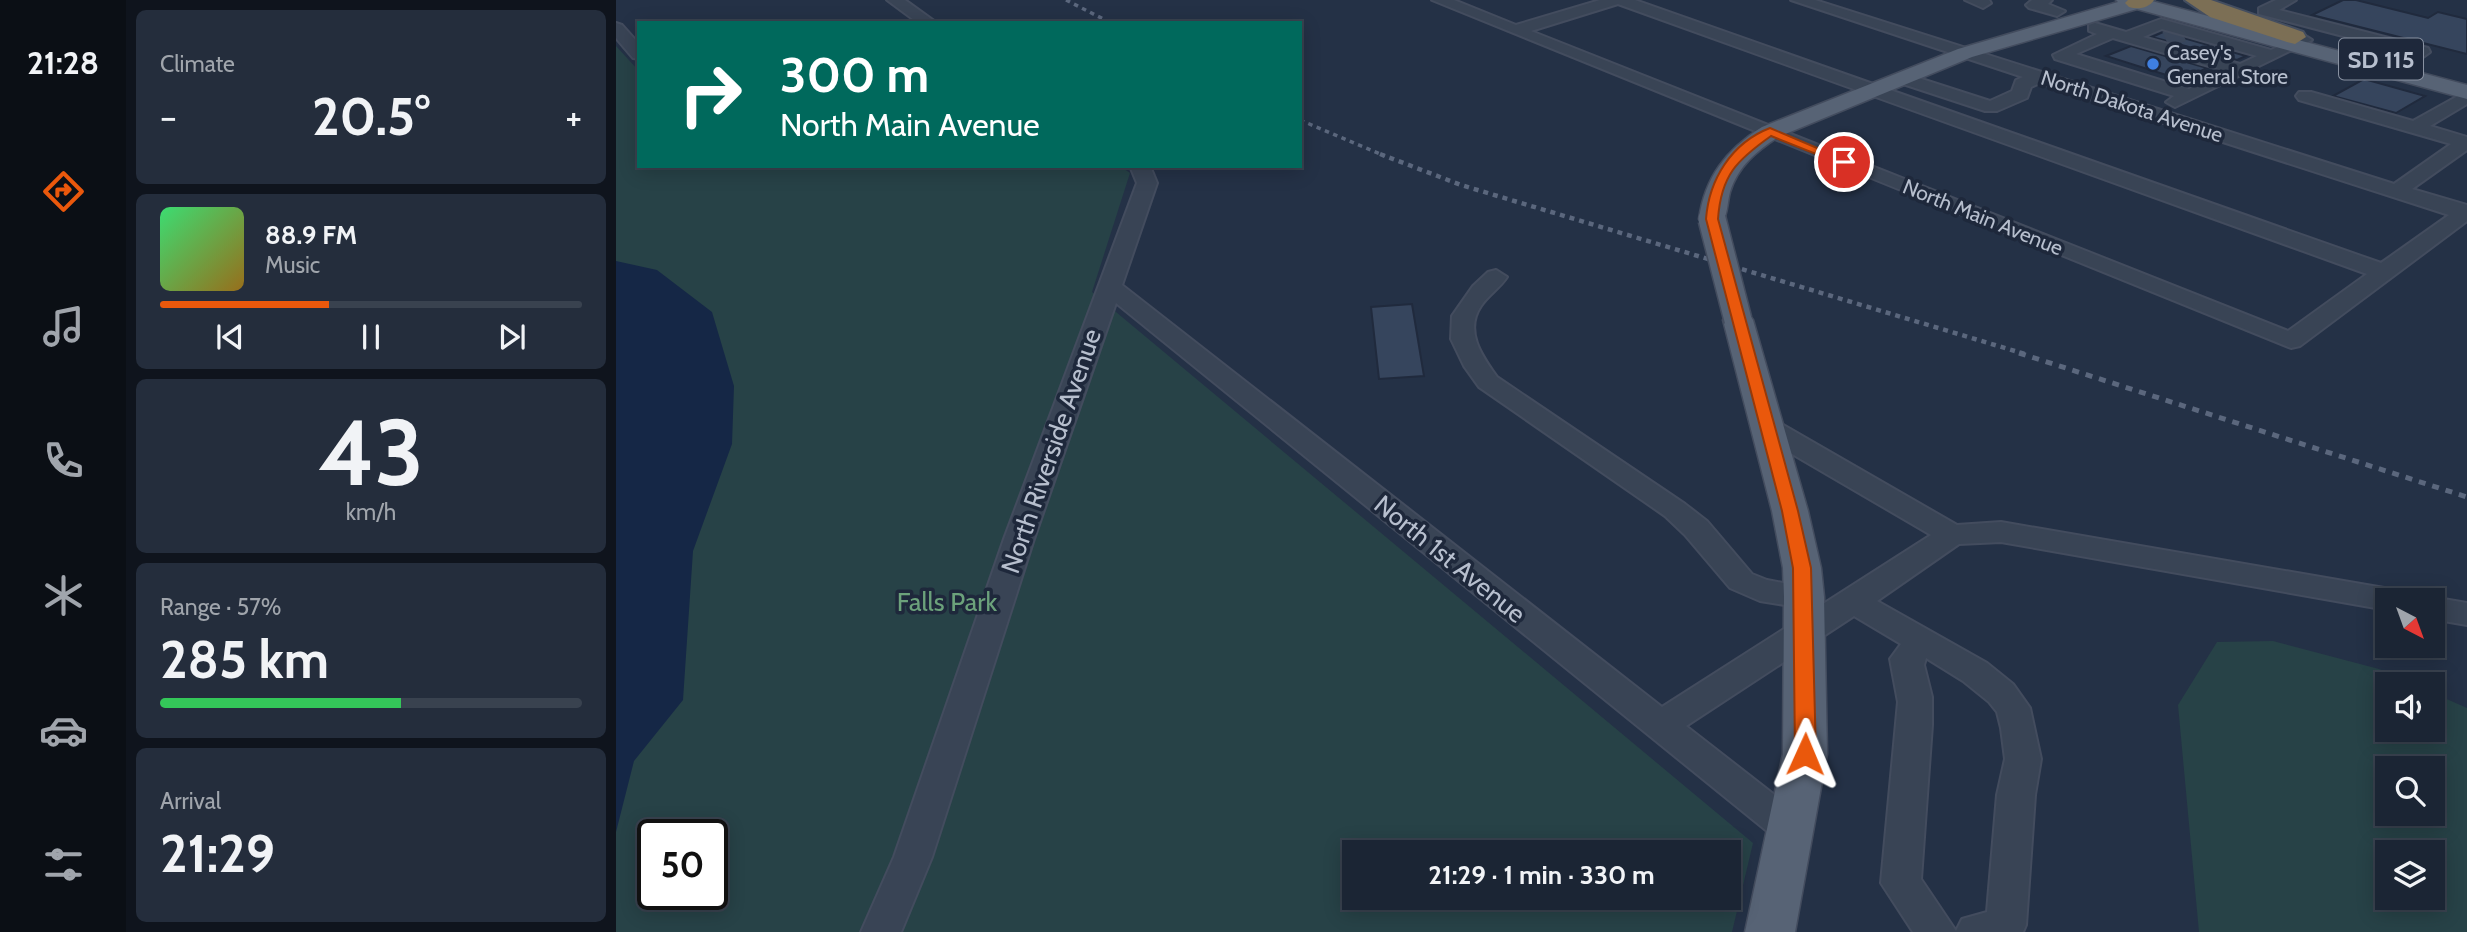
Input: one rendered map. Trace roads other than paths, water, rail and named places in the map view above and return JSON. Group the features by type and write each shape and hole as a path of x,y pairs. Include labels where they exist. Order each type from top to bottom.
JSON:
{"highway":[{"path":"2195,0 2218,12 2297,41"}],"main road":[{"path":"1965,53 2050,6 2086,0"},
{"name":"SD 115","path":"2157,0 2396,68 2467,82"},
{"path":"1775,931 1805,754 1802,568 1790,511 1712,219 1713,196 1726,169 1737,155 1770,132 1965,53 2075,22 2135,1"},
{"name":"SD 115","path":"2135,1 2297,41"},
{"name":"SD 115","path":"2396,68 2464,100"}],"street":[{"path":"895,0 926,21"},
{"name":"North Main Avenue","path":"1440,0 2291,341 2384,272"},
{"path":"1516,30 1618,0 2384,272 2466,212"},
{"name":"North Dakota Avenue","path":"1799,0 2466,212"},
{"path":"2288,0 2264,11 2422,52 2396,68"},
{"path":"2075,22 2160,43 2231,45 2272,55"},
{"path":"2191,94 2061,55 2161,24 2241,70"},
{"path":"616,28 637,52"},
{"path":"2153,113 2297,41"},
{"path":"1903,78 1991,107 2021,94 2022,84 2039,76"},
{"path":"2305,96 2466,143"},
{"path":"2415,128 2464,100"},
{"path":"2397,191 2466,143"},
{"name":"North Riverside Avenue","path":"881,932 914,858 1018,539 1147,183 1141,168"},
{"path":"1496,277 1466,309 1461,325 1466,353 1488,382 1675,510 1696,528 1741,581 1804,614"},
{"name":"North 1st Avenue","path":"1110,286 1791,830"},
{"path":"1768,428 1952,535"},
{"path":"1659,726 1804,614 1856,603 1952,535 2001,532 2375,597"},
{"path":"1856,603 1975,672 2001,693 2013,708 2020,728 2023,759 2016,795 2006,925 1976,932"},
{"path":"2445,610 2467,614"},
{"path":"1921,641 1907,659 1909,684 1915,698 1911,786 1901,883 1936,932"}],"water":[{"path":"616,261 657,270 712,312 734,386 732,444 693,551 683,700 634,761 616,832"}],"tunnel":[{"path":"2166,40 2184,32"},
{"path":"2213,53 2230,45"}],"railway":[{"path":"1066,0 1107,21"},
{"path":"1302,121 1383,155"},
{"path":"1383,155 1461,185 2025,354"},
{"path":"2019,353 2467,497"}],"place":[{"name":"Casey's General Store","path":"2153,64"}],"park label":[{"name":"Falls Park","path":"947,602"}]}
